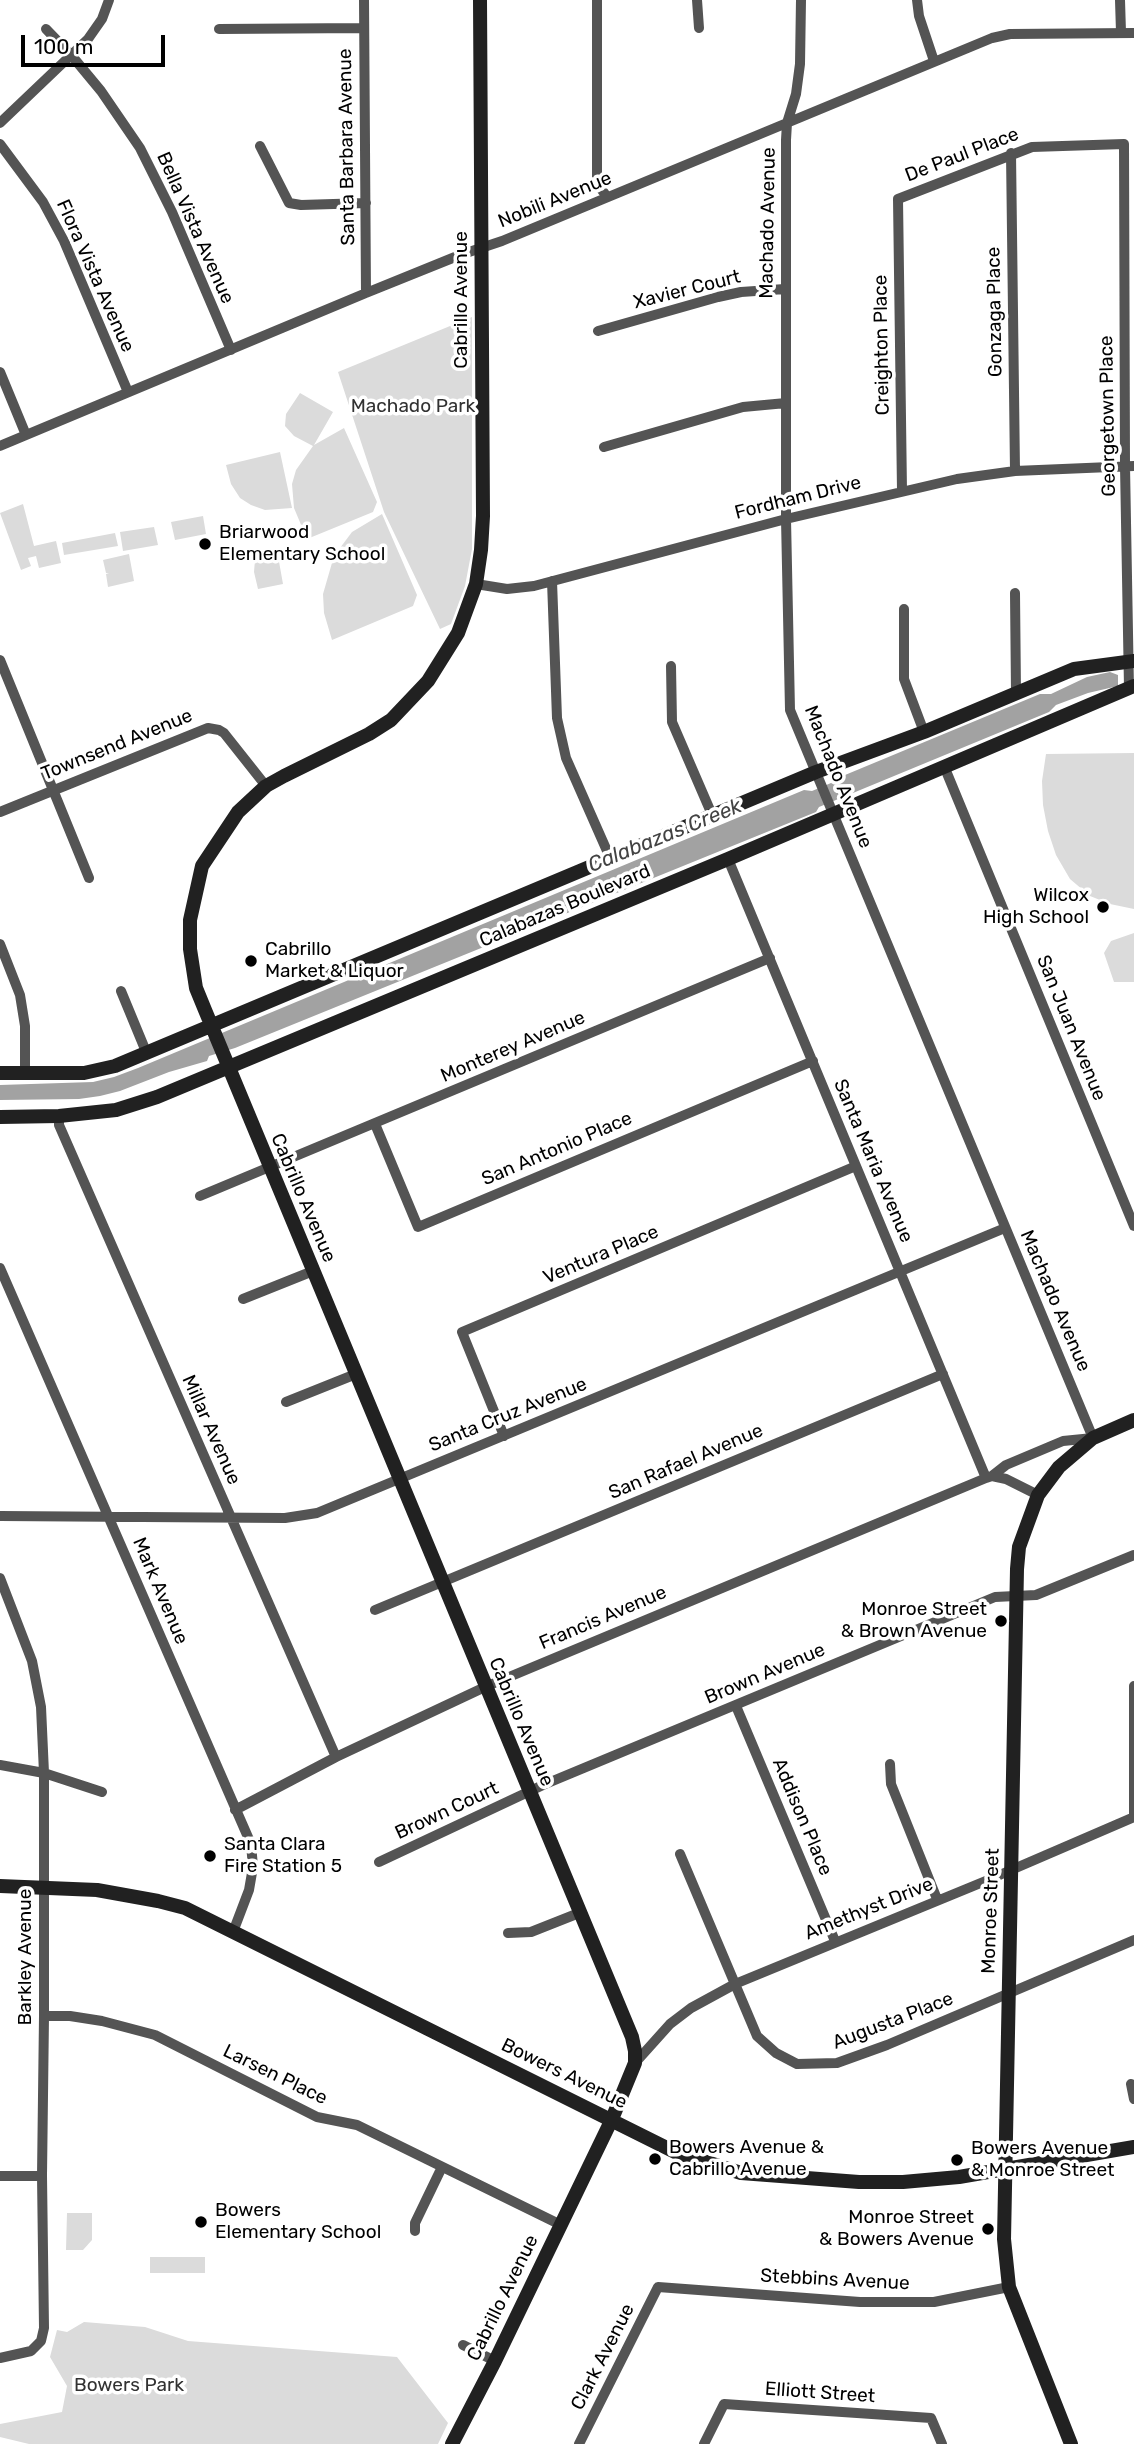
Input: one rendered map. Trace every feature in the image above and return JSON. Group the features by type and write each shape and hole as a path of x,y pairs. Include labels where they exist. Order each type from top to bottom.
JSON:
{"street":[{"path":"0,123 72,56 102,19 109,0"},
{"name":"Santa Barbara Avenue","path":"364,0 366,293"},
{"name":"Cabrillo Avenue","path":"458,2442 559,2224 612,2119 635,2063 632,2037 216,1038 197,988 190,949 190,920 202,866 216,841 238,812 267,786 391,720 428,681 458,633 476,584 483,516 480,0"},
{"path":"597,0 597,183 607,197"},
{"path":"697,0 699,28"},
{"name":"Machado Avenue","path":"801,0 800,64 796,94 787,122 786,519 790,710 1093,1438"},
{"path":"917,0 919,16 934,61"},
{"path":"1121,0 1121,32"},
{"path":"219,29 364,28"},
{"name":"Bella Vista Avenue","path":"46,29 72,56 121,118 156,177 231,350"},
{"name":"Nobili Avenue","path":"0,446 366,293 992,38 1010,34 1134,33"},
{"name":"Flora Vista Avenue","path":"0,144 43,202 64,241 128,392"},
{"name":"De Paul Place","path":"898,199 1032,147 1124,144"},
{"name":"Georgetown Place","path":"1124,144 1132,687"},
{"path":"260,146 289,203 366,203"},
{"name":"Gonzaga Place","path":"1011,153 1015,471"},
{"name":"Creighton Place","path":"898,199 902,491"},
{"name":"Xavier Court","path":"598,331 718,297 741,292 785,289"},
{"path":"0,372 26,435"},
{"path":"604,447 743,407 786,403"},
{"name":"Fordham Drive","path":"476,584 507,589 524,588 786,519 957,479 1015,471 1130,466"},
{"path":"552,581 557,718 566,758 611,860"},
{"path":"1015,593 1016,693"},
{"path":"904,610 904,679 924,732"},
{"path":"0,660 89,877"},
{"name":"Calabazas Boulevard","path":"0,1073 84,1073 115,1066 147,1054 216,1038 611,860 713,817 818,779 1074,669 1131,662"},
{"path":"671,666 672,722 713,817"},
{"name":"Calabazas Boulevard","path":"0,1116 116,1110 157,1097 728,859 831,808 944,766 1132,687"},
{"name":"Townsend Avenue","path":"0,812 208,728 224,733 267,786"},
{"name":"San Juan Avenue","path":"944,766 1134,1226"},
{"name":"Santa Maria Avenue","path":"728,859 943,1374 989,1477"},
{"path":"0,944 20,995 25,1026 25,1073"},
{"name":"Monterey Avenue","path":"200,1196 770,958"},
{"path":"121,990 147,1054"},
{"name":"San Antonio Place","path":"375,1124 418,1227 813,1061"},
{"name":"Millar Avenue","path":"59,1115 59,1125 336,1757"},
{"name":"Ventura Place","path":"504,1436 462,1332 856,1166"},
{"name":"Santa Cruz Avenue","path":"0,1516 230,1517 302,1516 317,1513 1005,1228"},
{"name":"Mark Avenue","path":"0,1268 251,1844 253,1867 249,1890 233,1931"},
{"path":"243,1299 313,1271"},
{"path":"286,1402 356,1374"},
{"name":"San Rafael Avenue","path":"375,1610 943,1374"},
{"name":"Monroe Street","path":"1072,2444 1009,2287 1004,2239 1016,1596 1019,1547 1038,1495 1059,1467 1093,1438 1134,1420"},
{"name":"Francis Avenue","path":"235,1810 336,1757 485,1687 989,1477 1006,1465 1063,1441 1093,1438"},
{"path":"989,1477 1021,1485 1038,1495"},
{"name":"Brown Avenue","path":"529,1792 995,1597 1036,1595 1134,1556"},
{"name":"Barkley Avenue","path":"0,1578 32,1661 41,1707 44,1773 44,2328 41,2342 31,2351 0,2358"},
{"path":"1134,1686 1134,1816"},
{"name":"Addison Place","path":"736,1706 835,1941"},
{"path":"890,1764 891,1784 937,1899"},
{"path":"0,1765 44,1773 102,1792"},
{"name":"Brown Court","path":"379,1862 529,1792"},
{"name":"Amethyst Drive","path":"635,2063 670,2024 691,2008 735,1984 1134,1816"},
{"name":"Augusta Place","path":"680,1854 757,2036 776,2053 797,2064 838,2063 1134,1941"},
{"name":"Bowers Avenue","path":"0,1886 97,1889 185,1908 675,2151 741,2173 902,2182 959,2177 1134,2147"},
{"path":"508,1933 531,1932 579,1913"},
{"name":"Larsen Place","path":"44,2016 70,2016 102,2021 155,2035 317,2117 357,2125 559,2224"},
{"path":"1131,2084 1134,2099"},
{"path":"415,2231 415,2223 442,2167"},
{"path":"0,2176 42,2176"},
{"name":"Stebbins Avenue","path":"658,2287 860,2302 934,2302 1009,2287"},
{"name":"Clark Avenue","path":"579,2444 658,2287"},
{"path":"463,2345 495,2361"},
{"name":"Elliott Street","path":"704,2444 724,2404 931,2418 942,2444"}],"green space":[{"name":"Machado Park","path":"472,317 472,549 465,586 451,624 440,629 384,512 338,372"},
{"path":"300,393 333,412 314,445 344,428 377,502 373,512 307,539 294,508 292,484 296,470 313,446 294,436 285,426 286,414"},
{"path":"280,452 292,508 265,510 240,498 231,484 226,465"},
{"path":"23,504 34,546 56,541 61,563 39,568 36,556 28,558 31,566 21,570 0,513"},
{"path":"382,514 417,595 413,606 332,640 324,613 323,594 334,556 352,532"},
{"path":"203,516 206,534 175,540 171,522"},
{"path":"154,527 158,545 123,551 120,532"},
{"path":"115,533 118,546 64,555 62,543"},
{"path":"267,551 278,556 283,584 258,589 254,572 255,560"},
{"path":"129,554 134,581 108,587 106,574 109,573 106,573 103,560"},
{"path":"1134,753 1134,909 1090,896 1070,879 1056,855 1048,831 1042,781 1046,754"},
{"path":"1134,933 1134,982 1114,982 1104,953 1111,941"},
{"path":"67,2213 92,2213 92,2240 83,2250 66,2250"},
{"path":"150,2257 205,2257 205,2273 150,2273"},
{"name":"Bowers Park","path":"84,2322 145,2327 188,2341 397,2357 448,2423 438,2444 29,2444 0,2437 0,2424 62,2412 67,2386 50,2357 57,2330 67,2332"}],"shaded area":[{"path":"1110,672 1118,675 1118,686 1056,705 1049,712 819,807 816,812 235,1048 209,1056 207,1061 100,1096 79,1099 0,1100 0,1085 93,1082 138,1068 804,790 812,791 1040,694 1051,694 1087,677"}],"place":[{"name":"Briarwood Elementary School","path":"205,544"},
{"name":"Wilcox High School","path":"1103,907"},
{"name":"Cabrillo Market & Liquor","path":"251,961"},
{"name":"Monroe Street & Brown Avenue","path":"1001,1621"},
{"name":"Santa Clara Fire Station 5","path":"210,1856"},
{"name":"Bowers Avenue & Cabrillo Avenue","path":"655,2159"},
{"name":"Bowers Avenue & Monroe Street","path":"957,2160"},
{"name":"Bowers Elementary School","path":"201,2222"},
{"name":"Monroe Street & Bowers Avenue","path":"988,2229"}],"water label":[{"name":"Calabazas Creek","path":"665,836"}]}
